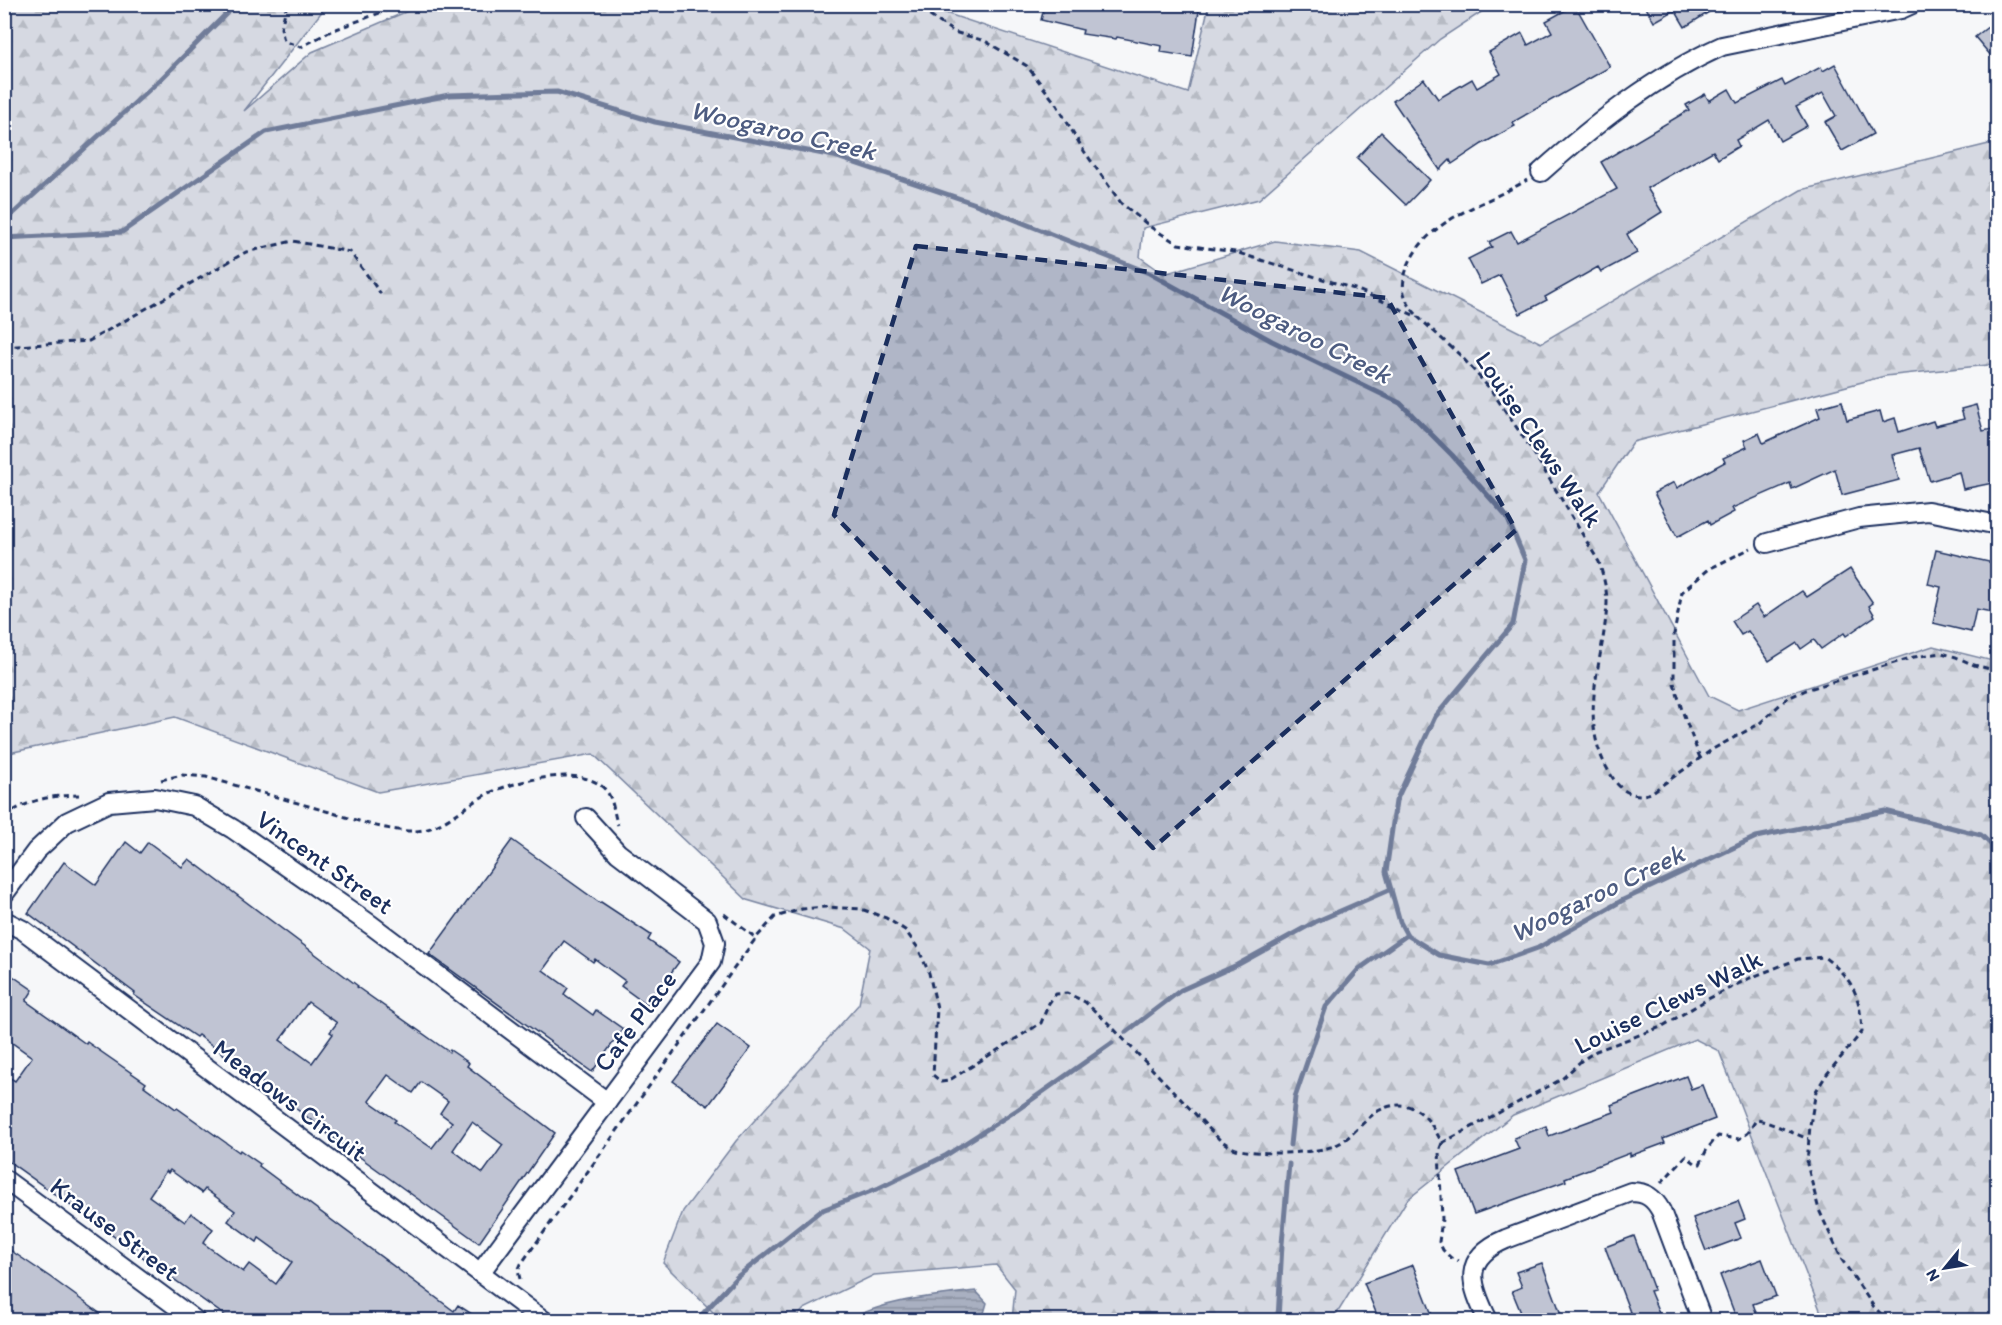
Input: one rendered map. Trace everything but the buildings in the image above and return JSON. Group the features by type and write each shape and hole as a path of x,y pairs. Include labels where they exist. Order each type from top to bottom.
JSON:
{"street":[{"path":"1541,172 1603,118 1696,58 1722,46 1901,9 1912,4"},
{"path":"1767,543 1859,518 1928,511 1998,525"},
{"name":"Vincent Street","path":"4,894 36,851 67,822 109,802 155,798 194,806 233,829 371,925 607,1102"},
{"name":"Cafe Place","path":"480,1274 711,962 715,942 707,921 618,853 586,818"},
{"name":"Meadows Circuit","path":"4,923 9,923 22,930 543,1320"},
{"name":"Krause Street","path":"4,1179 195,1320"},
{"path":"1488,1320 1475,1295 1473,1282 1478,1258 1487,1250 1506,1239 1623,1194 1640,1192 1650,1196 1656,1202 1665,1219 1702,1320"}],"path":[{"path":"287,4 280,28 284,41 301,47 331,31 404,4"},
{"name":"Louise Clews Walk","path":"912,4 954,33 985,41 1027,66 1057,105 1084,151 1121,203 1152,228 1178,244 1234,252 1358,290 1418,317 1461,356 1491,390 1532,450 1599,562 1607,602 1592,707 1595,741 1605,768 1618,787 1633,795 1642,796 1651,793 1700,758 1759,724 1786,699 1806,690 1914,657 1942,653 1982,668 1998,671"},
{"path":"1418,317 1406,302 1402,281 1411,259 1426,238 1459,214 1541,172"},
{"path":"4,346 88,341 246,252 293,241 350,252 381,294"},
{"path":"1700,758 1674,683 1674,634 1682,592 1709,569 1744,550 1767,543"},
{"path":"156,782 182,775 206,777 374,825 415,831 443,823 492,792 553,776 580,777 600,784 609,795 620,829"},
{"path":"4,816 42,798 80,795"},
{"path":"523,1285 518,1277 520,1264 756,938 775,917 802,909 825,907 861,909 886,918 906,930 918,948 929,973 937,1008 933,1075 941,1082 948,1082 1041,1023 1048,1002 1056,994 1067,993 1085,1002 1109,1024 1220,1140 1233,1149 1316,1151 1339,1143 1377,1111 1395,1105 1411,1106 1424,1114 1442,1143 1439,1151 1442,1219 1439,1242 1451,1258 1475,1268"},
{"path":"719,910 756,938"},
{"name":"Louise Clews Walk","path":"1442,1143 1562,1079 1581,1061 1596,1051 1661,1027 1708,999 1750,978 1798,959 1824,957 1848,978 1861,1005 1862,1032 1816,1091 1806,1164 1819,1210 1842,1260 1874,1307 1887,1320"},
{"path":"1650,1196 1686,1156 1700,1164 1707,1149 1718,1136 1739,1139 1748,1133 1756,1120 1763,1120 1809,1139"}],"highlighted area":[{"path":"916,246 1387,298 1516,530 1153,848 834,515"}],"green space":[{"path":"5,4 327,5 244,111 312,52 424,4 921,5 1188,93 1209,5 1492,5 1440,39 1259,199 1143,228 1140,257 1164,274 1275,241 1361,252 1541,343 1801,190 1997,142 1997,364 1885,376 1633,442 1599,492 1709,696 1738,710 1933,646 1997,662 1997,1320 1824,1320 1719,1051 1695,1039 1513,1115 1407,1200 1333,1320 1012,1320 1015,1289 996,1265 874,1275 804,1309 794,1320 721,1320 663,1263 683,1211 736,1141 859,1004 870,948 845,929 747,900 593,754 378,792 175,717 9,753 5,756"}],"water":[{"path":"976,1291 987,1303 982,1320 848,1320 894,1303"}],"waterway":[{"path":"4,222 161,79 236,4"},
{"name":"Woogaroo Creek","path":"4,238 122,232 266,132 449,95 557,92 655,122 834,156 973,203 1149,273 1272,341 1400,403 1452,455 1507,517 1525,560 1513,624 1435,717 1396,801 1386,872 1400,922 1407,935 1439,955 1489,965 1538,948 1623,900 1756,837 1885,811 1981,835 1998,851"},
{"path":"1126,1032 1181,990 1237,965 1315,922 1391,889"},
{"path":"1290,1145 1295,1097 1326,1007 1359,969 1407,935"},
{"path":"697,1320 737,1277 820,1211 879,1188 945,1156 1017,1110 1112,1043"},
{"path":"1278,1320 1289,1164"}]}
